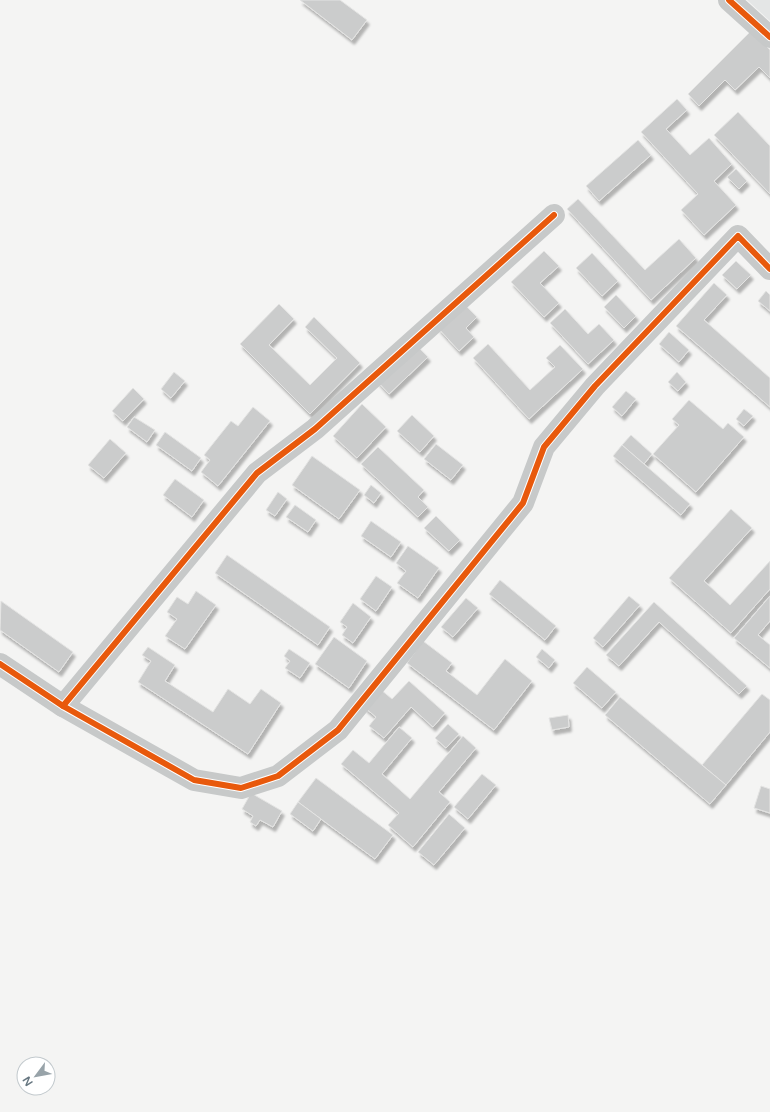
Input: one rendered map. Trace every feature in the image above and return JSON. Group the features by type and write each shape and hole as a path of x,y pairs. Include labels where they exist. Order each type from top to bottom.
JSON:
{"street":[{"path":"730,0 770,37"},
{"path":"63,706 258,473 315,428 554,215"},
{"path":"0,664 63,706 194,780 241,788 278,776 338,730 523,502 544,447 595,386 738,236 770,269"}],"shaded area":[{"path":"747,0 770,0 770,21"}],"building":[{"path":"300,0 340,0 367,20 352,40"},
{"path":"751,31 770,50 770,78 759,67 735,90 725,80 699,106 688,94"},
{"path":"677,99 687,110 666,129 690,155 709,138 732,164 714,181 736,205 704,235 681,210 698,194 641,132"},
{"path":"738,112 770,146 770,194 714,135"},
{"path":"638,140 651,155 599,201 586,186"},
{"path":"736,169 747,181 739,189 727,177"},
{"path":"578,199 645,270 679,239 696,258 651,300 567,209"},
{"path":"544,251 559,266 540,283 559,303 544,317 511,282"},
{"path":"592,253 618,281 602,296 576,268"},
{"path":"736,261 751,275 737,289 722,275"},
{"path":"714,283 727,295 704,320 770,378 770,407 676,326"},
{"path":"766,291 770,295 770,311 758,301"},
{"path":"616,295 636,316 624,328 604,307"},
{"path":"279,304 294,319 269,345 310,385 337,358 305,327 314,317 360,363 310,414 240,344"},
{"path":"464,304 477,317 466,328 474,337 459,351 438,328"},
{"path":"565,309 588,334 599,324 614,340 588,364 550,323"},
{"path":"669,332 689,350 679,362 659,344"},
{"path":"415,344 428,357 389,394 377,381"},
{"path":"488,344 530,390 555,367 546,358 560,345 583,369 529,419 473,358"},
{"path":"174,372 185,381 171,398 161,389"},
{"path":"677,372 686,382 678,391 668,382"},
{"path":"133,388 144,399 123,421 112,411"},
{"path":"626,391 636,399 622,416 612,407"},
{"path":"689,400 723,429 728,423 744,437 696,492 653,454 679,425 672,419"},
{"path":"362,404 386,427 357,458 333,436"},
{"path":"253,407 270,421 218,486 201,472 210,460 204,455 231,421 238,426"},
{"path":"744,409 753,416 744,426 736,419"},
{"path":"412,415 434,436 420,452 397,431"},
{"path":"134,417 155,430 147,442 127,427"},
{"path":"165,432 201,458 192,471 156,445"},
{"path":"631,435 652,454 644,464 622,445"},
{"path":"110,439 126,453 104,478 88,465"},
{"path":"436,444 463,465 451,480 424,459"},
{"path":"622,445 690,504 681,515 613,456"},
{"path":"378,447 424,490 418,497 428,507 418,517 361,464"},
{"path":"312,456 360,490 339,519 292,485"},
{"path":"175,479 204,500 192,517 163,495"},
{"path":"371,485 381,493 374,503 364,495"},
{"path":"278,492 287,499 275,516 266,510"},
{"path":"295,505 316,520 308,532 286,517"},
{"path":"731,509 752,528 704,581 730,605 770,561 770,589 731,633 669,578"},
{"path":"436,516 460,540 449,551 424,528"},
{"path":"371,521 401,542 391,557 361,536"},
{"path":"408,546 439,568 418,598 397,583 406,571 396,563"},
{"path":"227,555 330,627 318,645 215,573"},
{"path":"376,576 392,587 376,611 360,599"},
{"path":"500,580 556,626 545,640 489,594"},
{"path":"196,591 216,605 185,649 165,636 177,619 167,612 177,597 188,604"},
{"path":"629,596 640,605 603,647 593,638"},
{"path":"770,596 770,621 758,635 770,645 770,668 734,638"},
{"path":"466,598 478,608 453,637 441,627"},
{"path":"1,601 73,652 59,672 0,630"},
{"path":"654,602 747,686 739,694 659,622 619,666 606,655"},
{"path":"353,603 371,617 353,643 342,635 347,627 340,622"},
{"path":"334,637 367,661 349,688 315,664"},
{"path":"423,641 452,663 446,671 477,695 505,659 532,681 494,730 407,663"},
{"path":"148,647 175,665 165,681 213,712 228,689 250,704 261,689 281,703 248,754 138,682 151,661 142,655"},
{"path":"289,649 310,663 300,678 285,668 290,661 284,656"},
{"path":"542,649 555,660 549,668 536,657"},
{"path":"587,667 616,692 602,708 573,683"},
{"path":"409,681 445,713 433,727 411,707 384,738 369,726 376,717 364,707 380,689 392,699"},
{"path":"762,694 770,700 770,732 726,785 702,765"},
{"path":"620,697 726,785 710,804 605,715"},
{"path":"568,715 569,727 552,730 549,718"},
{"path":"448,724 459,734 446,748 435,738"},
{"path":"399,727 412,738 382,774 410,799 463,736 476,748 439,792 450,802 413,847 388,825 399,813 341,764 353,750 369,763"},
{"path":"482,774 496,785 468,819 454,807"},
{"path":"316,778 393,835 375,859 298,802"},
{"path":"761,786 770,789 770,813 754,808"},
{"path":"251,793 282,811 273,827 260,820 256,826 250,822 253,816 242,809"},
{"path":"298,802 321,819 313,831 290,814"},
{"path":"449,814 465,828 434,865 418,852"}],"cycle path":[{"path":"729,0 770,37"},
{"path":"63,706 257,473 315,429 554,215"},
{"path":"0,664 63,706 194,780 241,788 278,776 338,730 523,503 544,447 595,386 738,236 770,269"}]}
